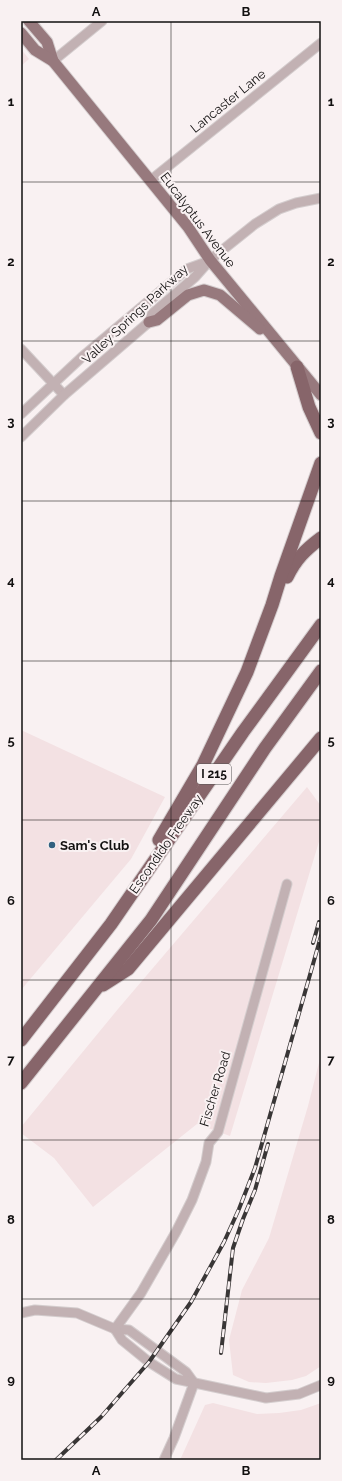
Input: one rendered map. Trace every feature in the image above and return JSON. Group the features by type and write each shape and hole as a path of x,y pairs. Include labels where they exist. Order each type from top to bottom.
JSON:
{"highway":[{"path":"297,367 309,407 321,433"},
{"path":"110,924 206,759 247,672 272,605 321,463"},
{"path":"272,605 294,563 307,549 321,538"},
{"name":"Escondido Freeway","path":"21,1040 110,924 243,732 321,626"},
{"name":"I 215","path":"21,1083 151,920 265,748 321,671"},
{"path":"95,990 128,969 321,738"}],"main road":[{"name":"Eucalyptus Avenue","path":"29,21 47,42 53,61"},
{"name":"Eucalyptus Avenue","path":"21,33 35,50 53,61 151,180 188,227 210,260 321,395"},
{"path":"149,322 157,320 192,293 204,290 209,291 220,295 283,349"}],"street":[{"path":"53,61 102,21"},
{"name":"Lancaster Lane","path":"151,180 321,43"},
{"path":"210,260 255,224 279,209 296,203 321,198"},
{"name":"Valley Springs Parkway","path":"21,437 64,395 149,322 152,314 195,277 210,260"},
{"name":"Valley Springs Parkway","path":"21,414 82,357 187,269 210,260"},
{"path":"21,349 64,395"},
{"name":"Fischer Road","path":"115,1329 141,1293 159,1264 192,1200 206,1162 209,1143 218,1132 287,884"},
{"path":"21,1314 35,1310 77,1314 115,1329 129,1330 186,1372 194,1383 266,1398 299,1394 321,1385"},
{"path":"164,1460 174,1438 194,1383"}],"shaded area":[{"path":"21,49 29,59 21,66"},
{"path":"21,730 165,797 131,859 21,990"},
{"path":"307,787 321,806 321,835 230,1136 197,1124 93,1207 54,1158 21,1133 21,1127 118,1009"},
{"path":"321,1055 321,1366 306,1376 292,1380 266,1383 249,1382 233,1375 229,1340 242,1290 269,1238 308,1106"},
{"path":"213,1403 257,1414 301,1410 321,1403 321,1460 180,1460 205,1405"}],"railway":[{"path":"313,943 319,922"},
{"path":"56,1460 101,1417 149,1362 191,1302 224,1242 255,1168 321,936"},
{"path":"221,1353 233,1248 255,1190 268,1144"}],"place":[{"name":"Sam's Club","path":"52,845"}]}
